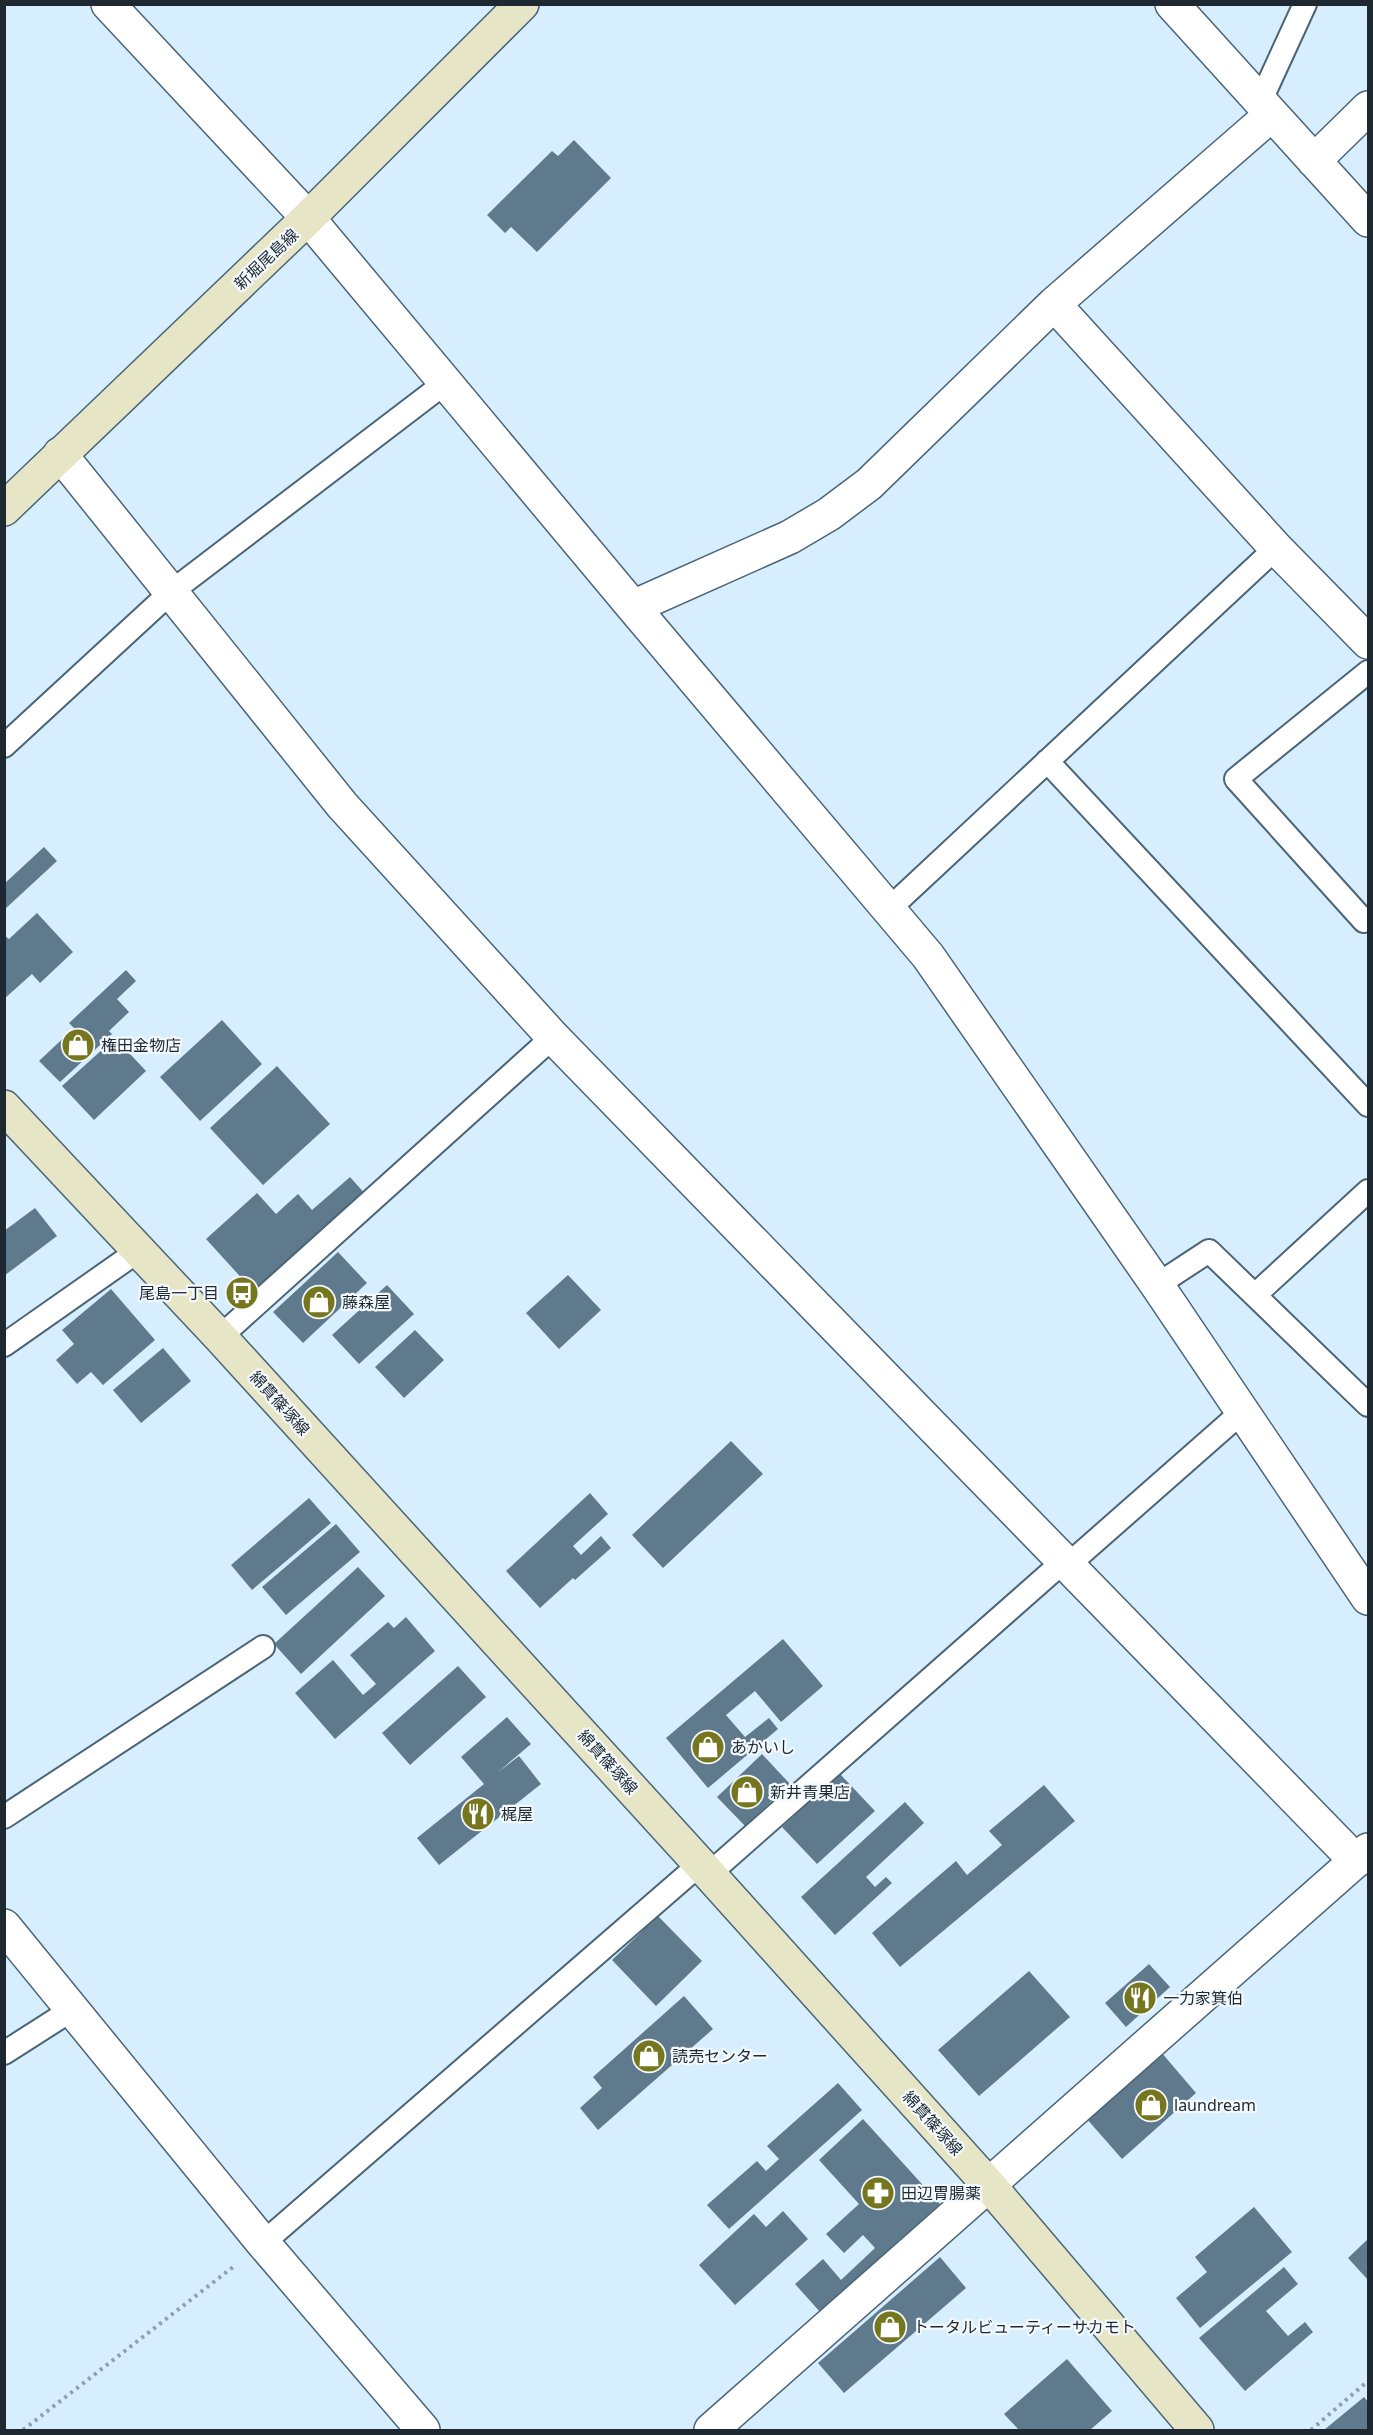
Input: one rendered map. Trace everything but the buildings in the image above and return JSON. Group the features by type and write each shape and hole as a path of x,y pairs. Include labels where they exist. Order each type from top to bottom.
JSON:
{"main road":[{"name":"新堀尾島線","path":"4,509 309,218 522,4"},
{"name":"綿貫篠塚線","path":"4,1107 220,1337 704,1869 988,2184 1197,2430"}],"street":[{"path":"108,4 309,218 445,383 928,956 1157,1285 1368,1598"},
{"path":"1172,4 1368,220"},
{"path":"633,607 790,537 829,514 869,484 1054,304 1266,108"},
{"path":"1314,161 1368,108"},
{"path":"1054,304 1276,548 1368,642"},
{"path":"60,454 342,805 553,1037 1066,1563 1362,1856 711,2430"},
{"path":"4,1926 263,2243 423,2430"}],"lane":[{"path":"1266,108 1305,4"},
{"path":"4,746 171,592 445,383"},
{"path":"889,909 1276,548"},
{"path":"1368,672 1236,778 1364,921 1368,918"},
{"path":"1047,761 1368,1105"},
{"path":"220,1337 553,1037"},
{"path":"1255,1295 1368,1191"},
{"path":"4,1345 138,1251"},
{"path":"1157,1285 1209,1251 1368,1405"},
{"path":"263,2243 1243,1411"},
{"path":"4,1817 263,1647"},
{"path":"4,2053 73,2010"}],"path":[{"path":"23,2430 263,2243"},
{"path":"1311,2430 1368,2381"}],"place":[{"name":"権田金物店","path":"78,1045"},
{"name":"尾島一丁目","path":"242,1293"},
{"name":"藤森屋","path":"319,1302"},
{"name":"あかいし","path":"708,1747"},
{"name":"新井青果店","path":"747,1792"},
{"name":"梶屋","path":"478,1814"},
{"name":"一力家箕伯","path":"1140,1998"},
{"name":"読売センター","path":"649,2056"},
{"name":"laundream","path":"1151,2105"},
{"name":"田辺胃腸薬","path":"878,2193"},
{"name":"トータルビューティーサカモト","path":"890,2327"}]}
